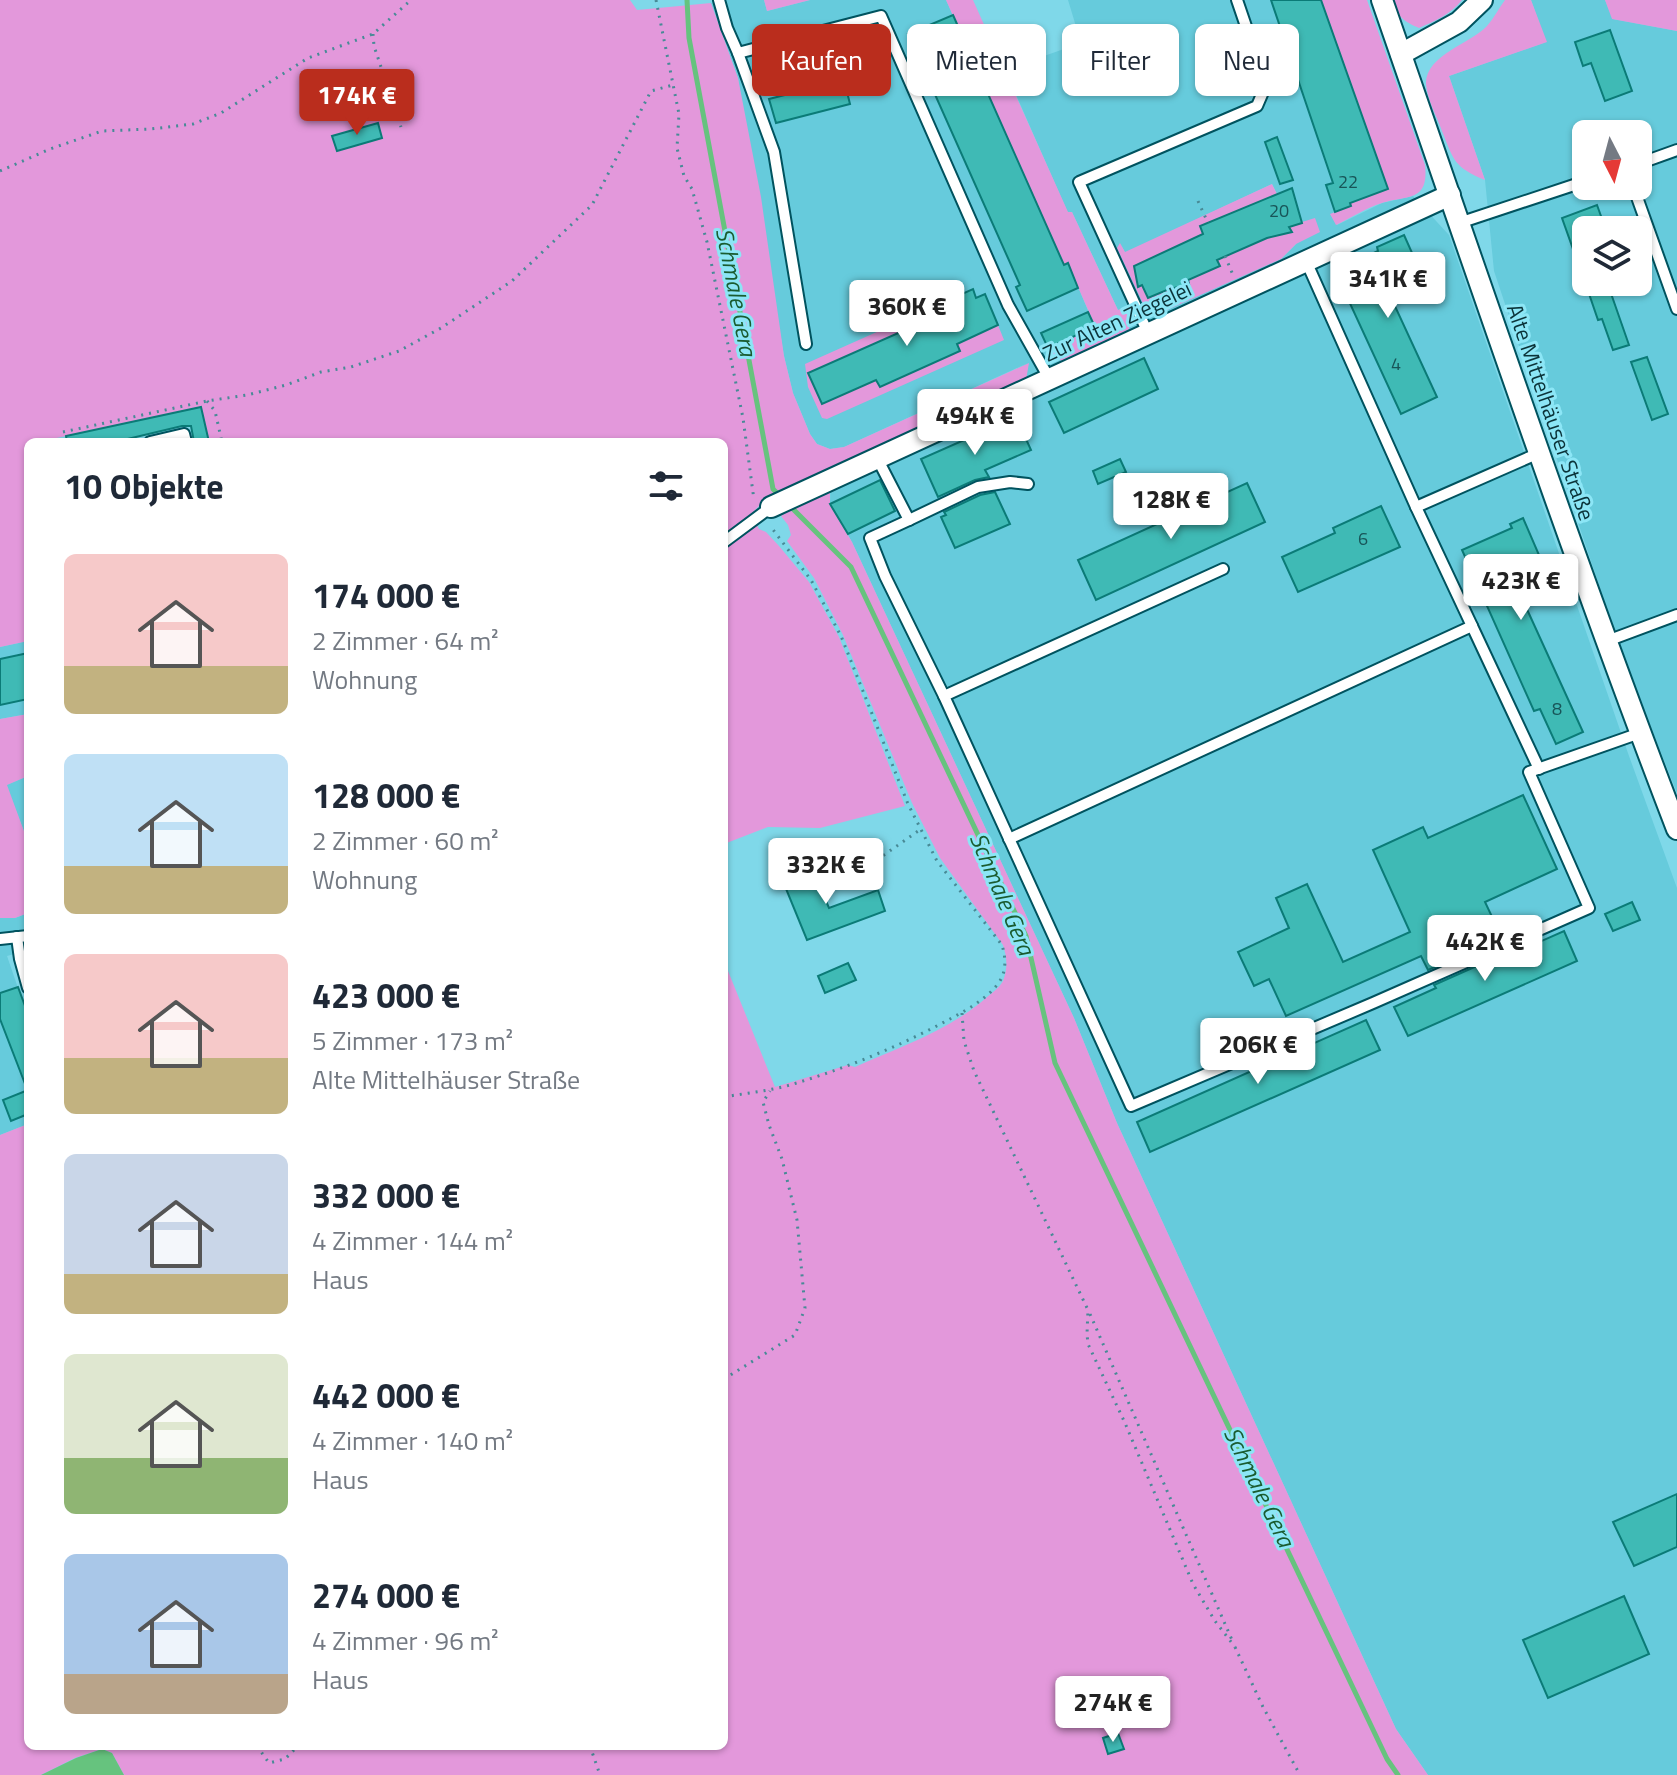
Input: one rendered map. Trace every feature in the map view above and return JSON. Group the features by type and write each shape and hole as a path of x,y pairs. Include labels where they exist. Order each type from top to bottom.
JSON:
{"street":[{"name":"Alte Mittelhäuser Straße","path":"1382,0 1539,453 1677,829"},
{"path":"1401,54 1459,22 1482,0"},
{"name":"Zur Alten Ziegelei","path":"766,510 1450,195"}],"lane":[{"path":"719,0 774,152 806,344"},
{"path":"1148,333 1079,182 1257,106 1266,85 1237,0"},
{"path":"738,53 881,16 1008,305 1049,378"},
{"path":"1652,159 1677,150"},
{"path":"1459,223 1572,186"},
{"path":"1638,200 1677,309"},
{"path":"1306,261 1416,507 1539,769"},
{"path":"167,438 184,434 185,438"},
{"path":"1416,507 1539,453"},
{"path":"877,458 909,520"},
{"path":"1028,484 1010,482 978,487 870,538 1131,1106 1589,908 1529,772 1640,733"},
{"name":"Zur Alten Ziegelei","path":"728,539 766,510"},
{"path":"944,696 1223,569"},
{"path":"1607,641 1677,615"},
{"path":"1009,839 1472,626"},
{"path":"0,939 23,937 20,959 24,974"}],"path":[{"path":"0,171 102,131 193,124 221,113 308,58 373,34 411,0"},
{"path":"656,0 679,114 677,148 707,242 743,418 754,504 766,510 811,580 841,636 908,804 937,861 1002,945 1006,956 999,983 987,995 926,1032 816,1077 771,1090 728,1096"},
{"path":"373,34 374,46 401,127"},
{"path":"63,432 286,385 399,351 441,328 512,281 592,205 651,91 673,85"},
{"path":"1198,201 1208,223"},
{"path":"1225,256 1235,280"},
{"path":"215,411 223,399"},
{"path":"207,401 215,411 221,438"},
{"path":"844,883 921,829"},
{"path":"962,1012 964,1041 974,1071 1088,1310 1235,1647 1300,1775"},
{"path":"728,1377 795,1335 805,1308 797,1220 782,1159 763,1102 771,1090"},
{"path":"1088,1310 1088,1344 1193,1584 1235,1647"},
{"path":"260,1750 269,1763 285,1759 294,1750"},
{"path":"591,1750 600,1775"}],"shaded area":[{"path":"0,0 630,0 637,10 711,3 738,78 761,197 784,356 793,393 817,444 830,449 844,447 1029,363 1026,380 764,501 751,514 759,529 766,532 809,582 839,637 905,806 820,828 768,827 728,842 728,438 208,438 201,407 57,438 24,438 24,642 0,647"},
{"path":"764,0 767,11 810,0 946,0 957,24 907,24 907,96 989,96 1095,327 1050,355 1126,308 1118,310 1072,212 1068,213 1017,96 1046,96 1046,55 1062,50 1062,96 1179,96 1179,24 1075,24 1068,0 1321,0 1388,189 1351,202 1351,206 1335,212 1337,225 1382,203 1413,196 1449,235 1677,888 1677,1775 1428,1775 1396,1729 1117,1123 1074,1018 852,542 830,504 831,471 1028,363 844,447 830,449 817,444 793,393 784,356 738,78 711,3","holes":["1272,184 1302,223 1296,244 1281,259 1146,310 1121,244 1125,253"]},
{"path":"764,0 810,0 767,11"},
{"path":"946,0 973,0 984,24 957,24"},
{"path":"1321,0 1367,0 1425,165 1424,185 1415,195 1376,205 1336,225 1330,214 1388,189"},
{"path":"1391,0 1462,0 1448,13 1419,28 1402,18"},
{"path":"1505,0 1531,0 1547,42 1449,76 1485,180 1461,167 1453,156 1430,102 1426,84 1433,65 1487,26"},
{"path":"1531,0 1605,0 1613,19 1677,31 1677,793 1624,660 1494,271 1485,180 1449,76 1546,42"},
{"path":"1605,0 1677,0 1677,31 1612,19"},
{"path":"989,96 1016,96 1068,212 1072,212 1118,310 1126,307 1131,315 1129,329 1064,362 1050,355 1048,348 1095,326 1068,264 1064,265"},
{"path":"1272,184 1277,194 1286,190 1292,202 1296,201 1302,222 1315,218 1320,232 1296,244 1281,259 1158,314 1146,310 1117,248 1120,243 1125,252"},
{"path":"935,306 939,315 808,373 822,404 876,380 880,387 959,351 957,343 998,325 1004,340 827,419 822,418 808,387 805,364"},
{"path":"830,490 830,505 852,542 1074,1018 1117,1123 1396,1729 1428,1775 124,1775 112,1753 104,1750 728,1750 728,971 775,1087 848,1065 855,1067 940,1029 971,1010 995,990 1003,981 1006,967 1003,945 940,858 912,803 843,635 814,578 787,541 791,535 781,516"},
{"path":"24,642 24,715 0,719 0,647"},
{"path":"24,715 24,778 7,785 24,831 24,915 15,918 0,918 0,719"},
{"path":"24,778 24,832 6,785"},
{"path":"24,915 24,951 7,956 24,1005 24,1126 0,1135 0,918"},
{"path":"24,1126 24,1750 99,1750 41,1775 0,1775 0,1135"},
{"path":"104,1750 112,1753 124,1775 41,1775 76,1758"}],"building":[{"path":"1271,0 1321,0 1388,189 1335,212 1326,185 1333,183 1299,83 1299,24 1279,24"},
{"path":"953,15 957,24 932,24"},
{"path":"1610,30 1632,91 1605,101 1591,63 1583,66 1575,42"},
{"path":"781,96 848,96 850,104 776,123 769,99"},
{"path":"936,96 989,96 1064,265 1068,263 1078,288 1027,311 1016,287 1020,285"},
{"path":"378,123 382,138 337,151 332,136"},
{"path":"1277,137 1293,180 1280,184 1265,142"},
{"path":"1292,188 1302,223 1289,227 1292,232 1267,238 1217,260 1220,266 1188,280 1189,284 1148,298 1142,285 1138,287 1134,266 1203,234 1200,226"},
{"path":"1597,205 1601,216 1572,216 1572,246 1562,218"},
{"path":"1404,235 1421,273 1387,289 1437,397 1401,414 1335,271"},
{"path":"973,289 976,298 985,294 998,325 957,344 960,351 880,387 876,380 822,404 808,373 939,315 935,306"},
{"path":"1590,296 1612,296 1629,345 1613,350 1602,319 1598,320"},
{"path":"1088,312 1095,327 1048,348 1041,333"},
{"path":"1647,357 1668,414 1652,420 1631,362"},
{"path":"1144,358 1158,389 1064,433 1049,402"},
{"path":"201,407 208,438 193,438 191,426 132,438 66,436"},
{"path":"1016,417 1031,450 985,470 989,477 938,497 921,459"},
{"path":"1120,459 1126,472 1098,484 1093,471"},
{"path":"880,480 895,511 848,534 830,504"},
{"path":"1247,483 1265,522 1096,600 1078,560"},
{"path":"995,492 1010,524 955,548 941,517 946,515 944,512 980,495"},
{"path":"1381,506 1400,547 1298,592 1282,557 1335,533 1333,528"},
{"path":"1523,518 1545,569 1515,583 1583,732 1556,744 1540,709 1534,711 1462,550 1512,528 1510,524"},
{"path":"24,654 24,700 0,705 0,659"},
{"path":"1523,795 1557,869 1485,902 1502,938 1428,970 1421,956 1286,1016 1269,979 1254,986 1238,952 1289,928 1276,898 1307,884 1343,962 1410,932 1373,850 1423,827 1428,838"},
{"path":"811,866 829,908 878,890 885,911 807,940 782,879"},
{"path":"1632,902 1640,920 1613,931 1605,914"},
{"path":"1564,931 1577,961 1408,1036 1394,1007 1436,988 1434,985"},
{"path":"848,963 856,980 825,993 818,976"},
{"path":"18,987 24,1003 24,1081 0,1019 0,993"},
{"path":"1366,1020 1380,1050 1150,1152 1137,1122"},
{"path":"24,1092 24,1116 11,1121 3,1100"},
{"path":"1677,1494 1677,1547 1634,1566 1613,1522"},
{"path":"1624,1596 1649,1654 1548,1698 1523,1640"},
{"path":"1118,1733 1124,1749 1108,1754 1103,1738"}],"waterway":[{"name":"Schmale Gera","path":"687,0 689,38 773,489 780,496"},
{"name":"Schmale Gera","path":"790,506 851,567 1026,936 1055,1063 1387,1759 1398,1775"}]}
